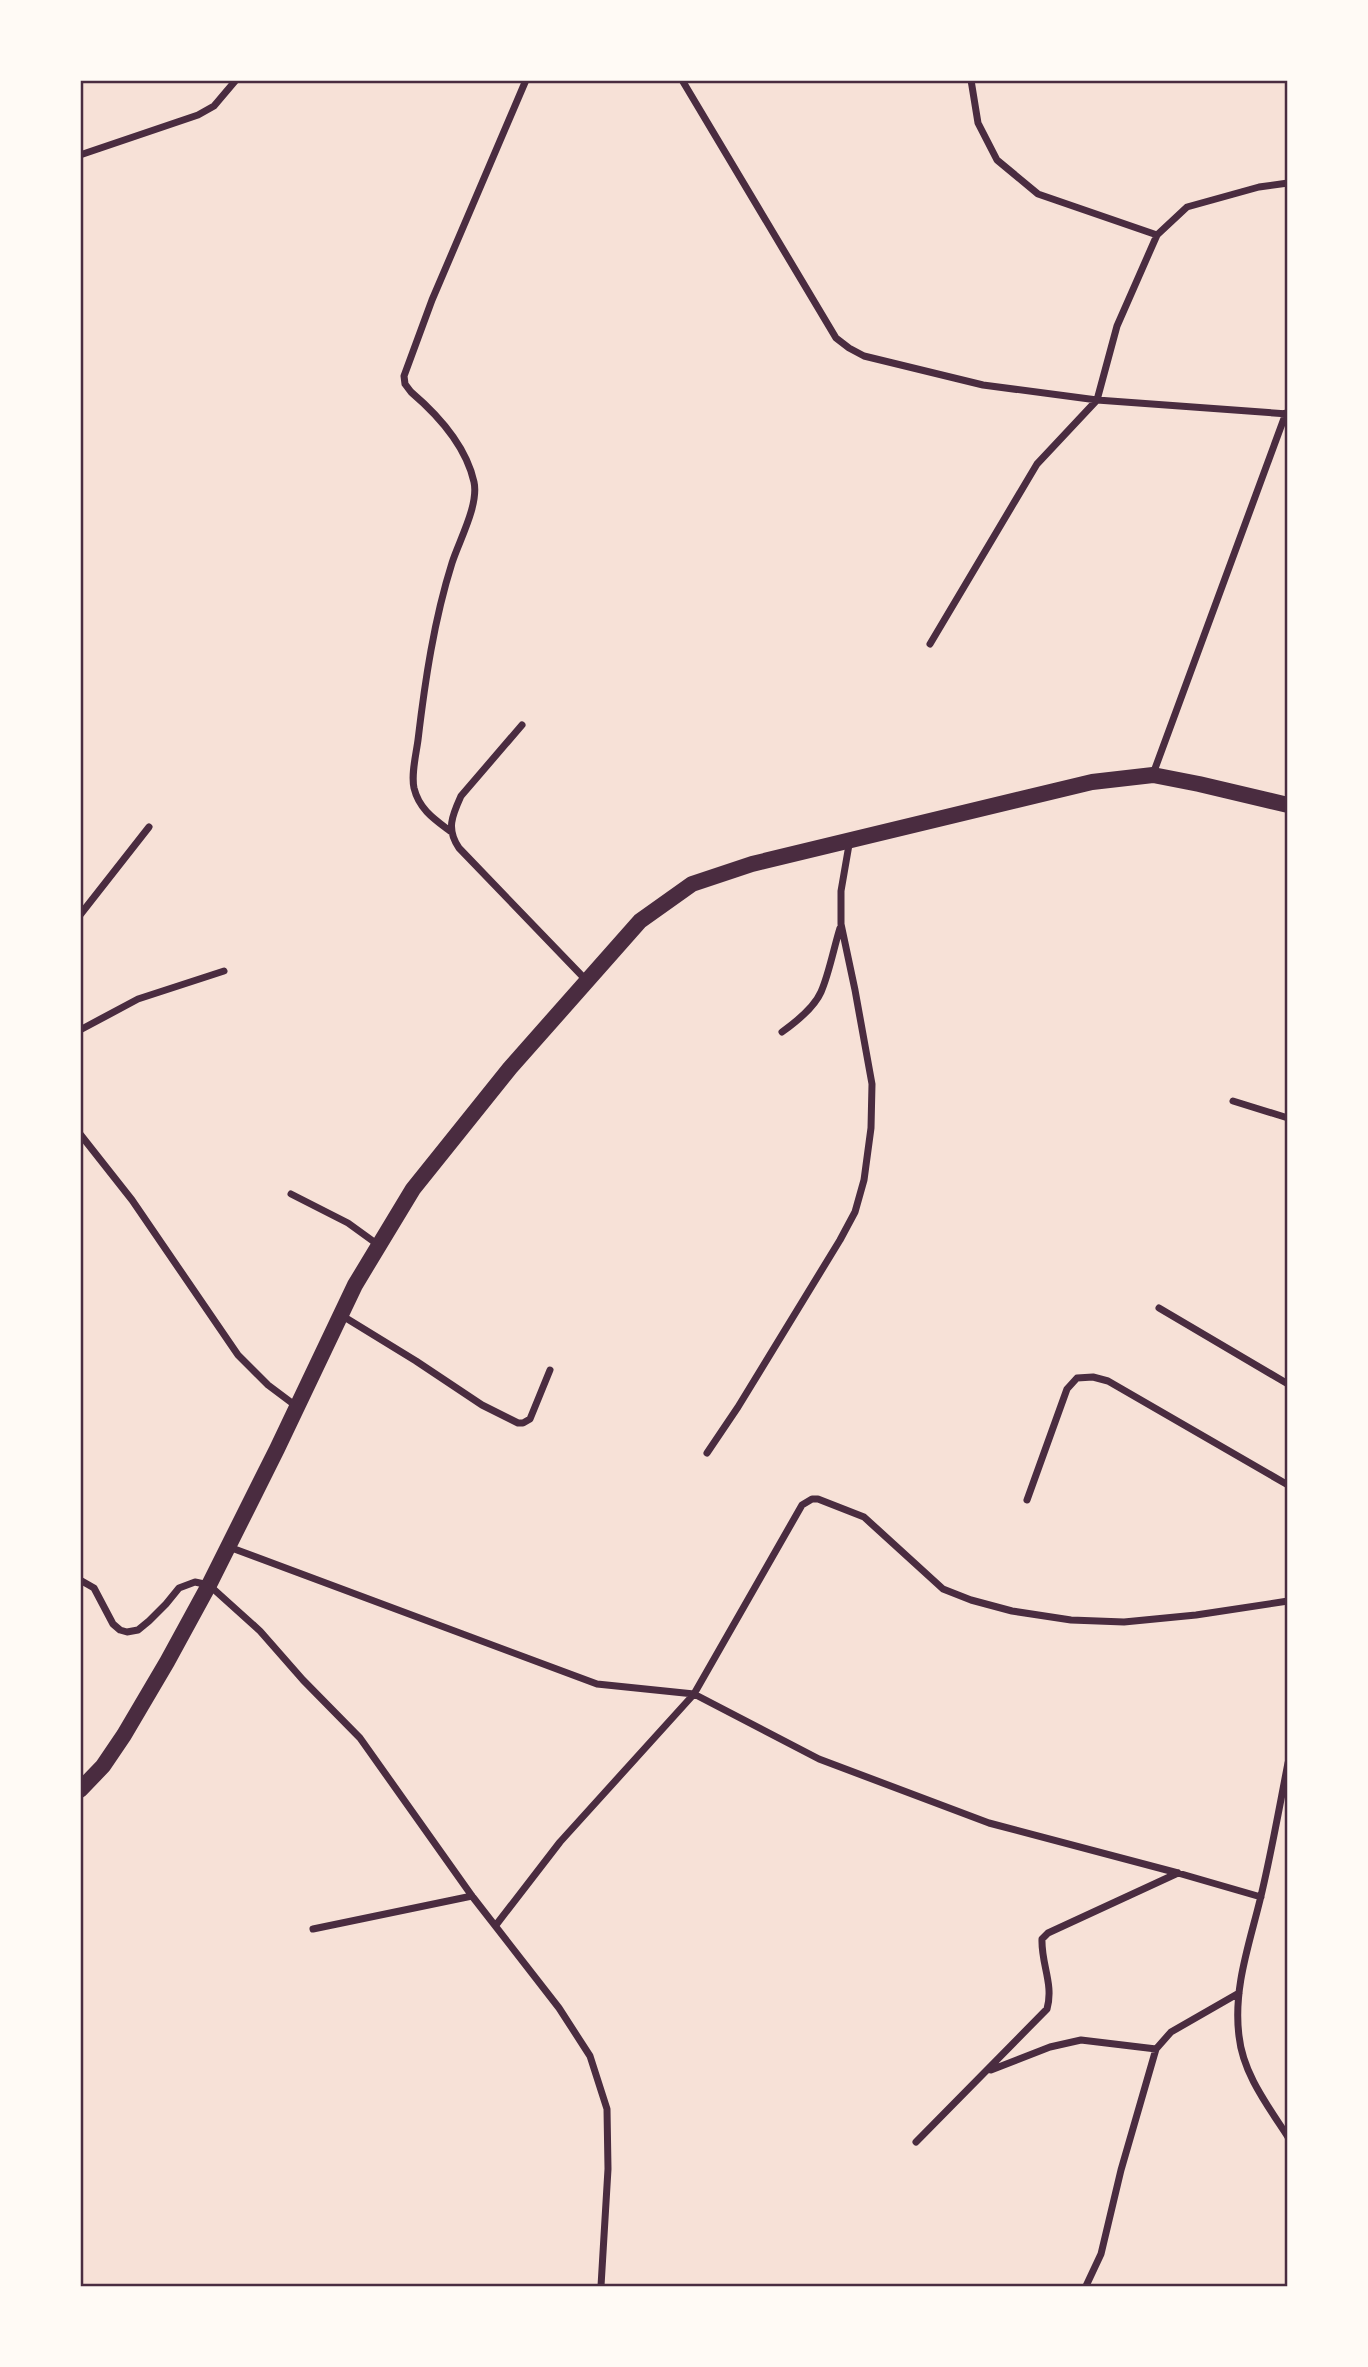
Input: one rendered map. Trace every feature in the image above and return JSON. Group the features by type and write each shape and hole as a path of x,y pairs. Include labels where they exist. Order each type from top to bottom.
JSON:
{"main road":[{"path":"80,1790 103,1766 124,1735 209,1586 341,1314 377,1244 412,1189 639,920 692,884 752,864 1092,782 1153,775 1199,783 1287,805"}],"street":[{"path":"80,155 198,115 214,106 236,80"},
{"path":"526,80 432,300 404,376 405,384 411,392 452,435 467,462 474,483 475,497 451,566 438,617 423,699 414,788 425,813 450,831 458,848 586,980"},
{"path":"682,80 836,338 849,348 864,356 982,385 1097,400 1287,413 1153,775"},
{"path":"971,80 978,123 998,160 1038,194 1157,235"},
{"path":"930,644 1037,464 1097,400 1116,326 1157,235 1187,207 1259,187 1287,183"},
{"path":"450,831 454,811 461,796 522,725"},
{"path":"80,915 149,827"},
{"path":"707,1452 738,1407 840,1240 855,1212 864,1180 871,1128 872,1084 841,924 841,891 850,839"},
{"path":"782,1032 793,1025 821,992 841,924"},
{"path":"80,1030 138,999 224,971"},
{"path":"1233,1101 1287,1118"},
{"path":"80,1134 132,1200 238,1355 268,1385 296,1406"},
{"path":"291,1194 338,1218 377,1244"},
{"path":"1159,1308 1287,1384"},
{"path":"341,1314 482,1405 518,1423 530,1419 550,1370"},
{"path":"1027,1500 1067,1389 1077,1378 1093,1377 1108,1381 1287,1485"},
{"path":"496,1925 560,1842 694,1694 802,1505 812,1499 864,1517 943,1589 1012,1611 1071,1620 1124,1622 1196,1615 1287,1601"},
{"path":"227,1547 597,1684 694,1694 819,1759 989,1824 1261,1897"},
{"path":"80,1580 94,1588 113,1624 127,1632 138,1630 179,1588 195,1582 209,1586 260,1631 360,1738 472,1896 559,2008 590,2056 607,2109 609,2160 601,2287"},
{"path":"1287,1763 1261,1897 1240,1977 1239,1993 1239,2038 1250,2077 1287,2137"},
{"path":"916,2143 1047,2009 1050,1988 1041,1955 1042,1939 1048,1933 1178,1873"},
{"path":"313,1929 472,1896"},
{"path":"1086,2287 1101,2254 1121,2170 1156,2049 1171,2032 1239,1993"},
{"path":"988,2071 1050,2047 1080,2040 1156,2049"}]}
